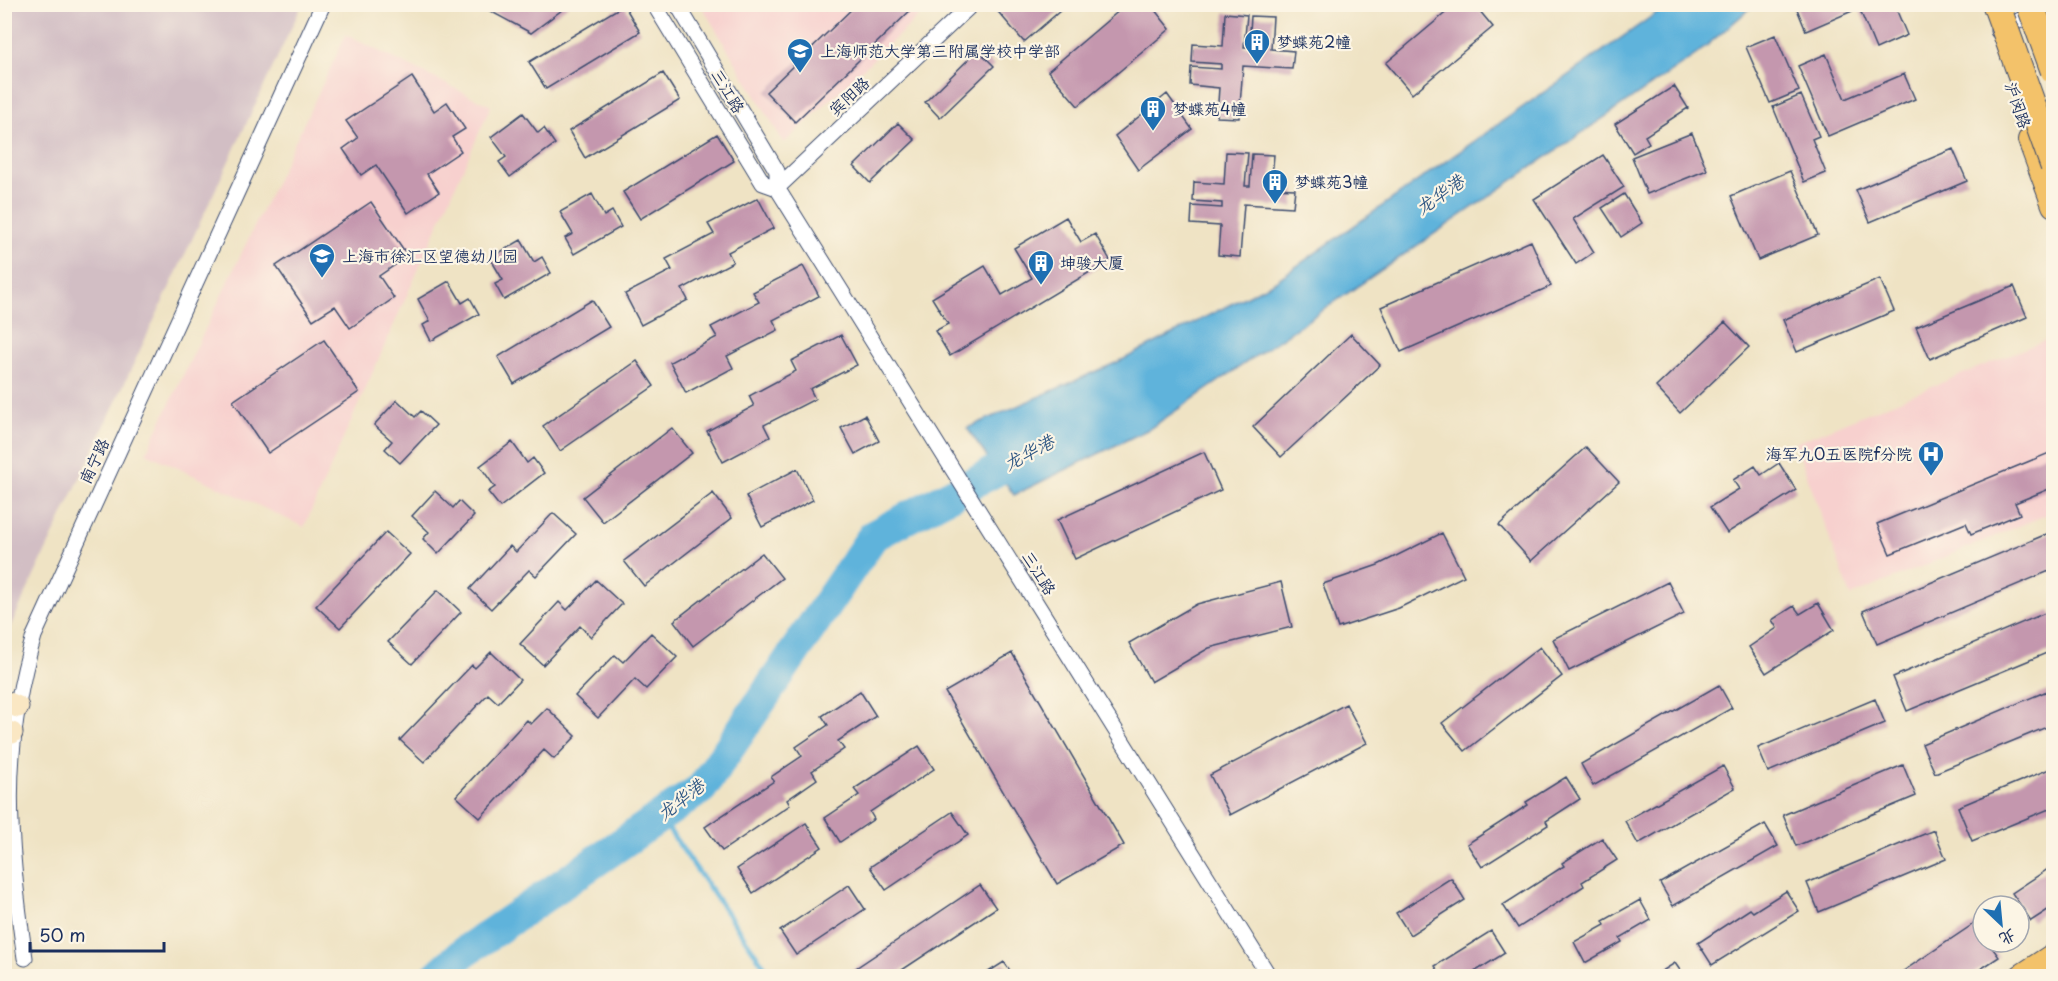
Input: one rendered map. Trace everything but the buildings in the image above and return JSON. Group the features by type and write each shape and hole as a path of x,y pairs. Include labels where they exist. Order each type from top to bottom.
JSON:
{"highway":[{"path":"1996,4 2054,166"},
{"path":"2041,6 2054,70"}],"main road":[{"name":"沪闵路","path":"1983,4 2054,205"},
{"path":"2041,6 2054,41"},
{"path":"2022,976 2054,955"}],"street":[{"name":"南宁路","path":"25,958 9,824 8,732 11,704 34,636 323,4"},
{"name":"三江路","path":"654,4 763,183 777,188"},
{"name":"三江路","path":"677,4 777,171 777,188 1269,976"},
{"name":"宾阳路","path":"777,188 972,4"},
{"path":"1993,33 2041,6"}],"shaded area":[{"path":"4,5 302,5 5,638"},
{"name":"上海师范大学第三附属学校中学部","path":"701,5 931,5 784,143"},
{"name":"上海市徐汇区望德幼儿园","path":"346,35 491,106 304,527 146,453"},
{"name":"海军九0五医院f分院","path":"2053,337 2053,512 1851,596 1795,443"}],"water":[{"path":"1668,5 1754,5 1697,54 1149,429 1014,495 967,428 1120,361 1274,282"}],"waterway":[{"name":"龙华港","path":"437,976 464,952 702,788 873,536 1035,450"},
{"path":"660,817 771,976"}],"place":[{"name":"梦蝶苑2幢","path":"1257,65"},
{"name":"上海师范大学第三附属学校中学部","path":"800,74"},
{"name":"梦蝶苑4幢","path":"1153,132"},
{"name":"梦蝶苑3幢","path":"1275,205"},
{"name":"上海市徐汇区望德幼儿园","path":"322,279"},
{"name":"坤骏大厦","path":"1041,286"},
{"name":"海军九0五医院f分院","path":"1931,477"}]}
